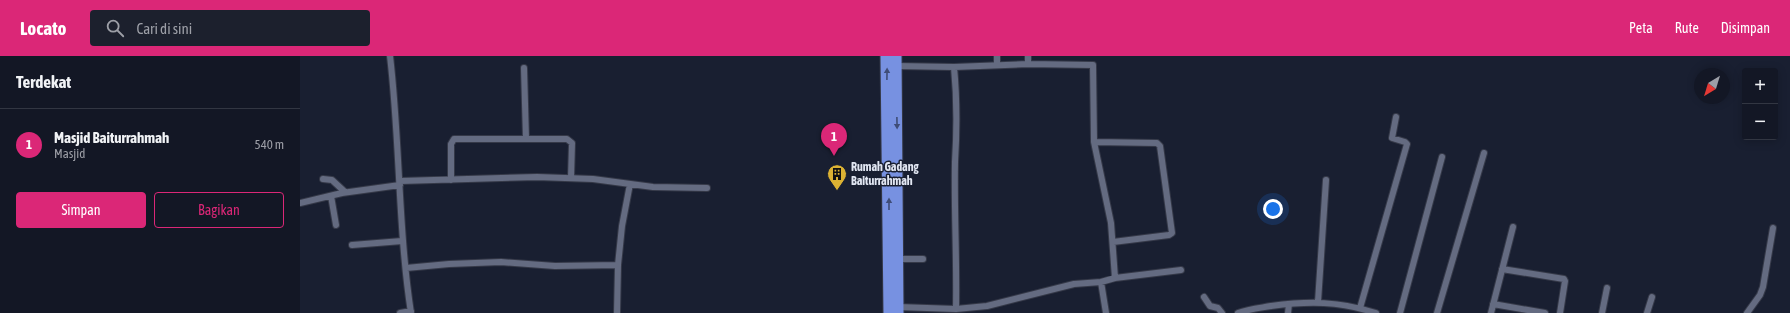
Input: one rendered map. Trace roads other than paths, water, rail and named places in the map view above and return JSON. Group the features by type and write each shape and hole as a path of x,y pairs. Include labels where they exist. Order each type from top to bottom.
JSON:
{"highway":[{"path":"886,56 895,311"},
{"path":"895,311 897,259 893,232 896,61"}],"street":[{"path":"390,56 400,183 402,241 411,312 400,313"},
{"path":"997,56 997,65"},
{"path":"1028,56 1028,64"},
{"path":"1080,56 1081,64"},
{"path":"896,61 954,67 1028,64 1092,64 1094,66 1094,142 1111,223 1115,278"},
{"path":"954,67 957,144 955,162 957,267 956,309"},
{"path":"524,68 526,139"},
{"path":"1360,308 1407,144 1392,138 1396,117"},
{"path":"451,180 451,144 453,140 564,139 570,141 572,147 571,178"},
{"path":"1094,142 1157,143 1160,146 1172,233 1169,235 1113,242"},
{"path":"1437,313 1484,153"},
{"path":"1400,313 1442,157"},
{"path":"300,203 345,192 400,183 451,180 537,177 571,178 653,187 707,188"},
{"path":"323,179 332,180 345,192"},
{"path":"1318,302 1326,180"},
{"path":"617,313 618,265 622,226 630,184"},
{"path":"331,196 336,224"},
{"path":"1491,313 1512,227"},
{"path":"1747,313 1760,295 1763,287 1773,228"},
{"path":"352,245 402,241"},
{"path":"897,259 923,259"},
{"path":"406,268 486,262 555,266 618,265"},
{"path":"1502,269 1564,280 1560,313"},
{"path":"895,311 956,309 987,306 1074,284 1101,282 1115,278 1181,270"},
{"path":"1101,282 1106,313"},
{"path":"1602,313 1607,288"},
{"path":"1204,297 1210,306 1218,308 1222,313"},
{"path":"1647,313 1652,297"},
{"path":"1238,313 1247,309 1318,302 1335,303 1376,313"},
{"path":"1288,313 1289,304"},
{"path":"1493,304 1545,313"}],"place":[{"name":"Masjid Baiturrahmah","path":"834,156"},
{"name":"Rumah Gadang Baiturrahmah","path":"837,191"}]}
